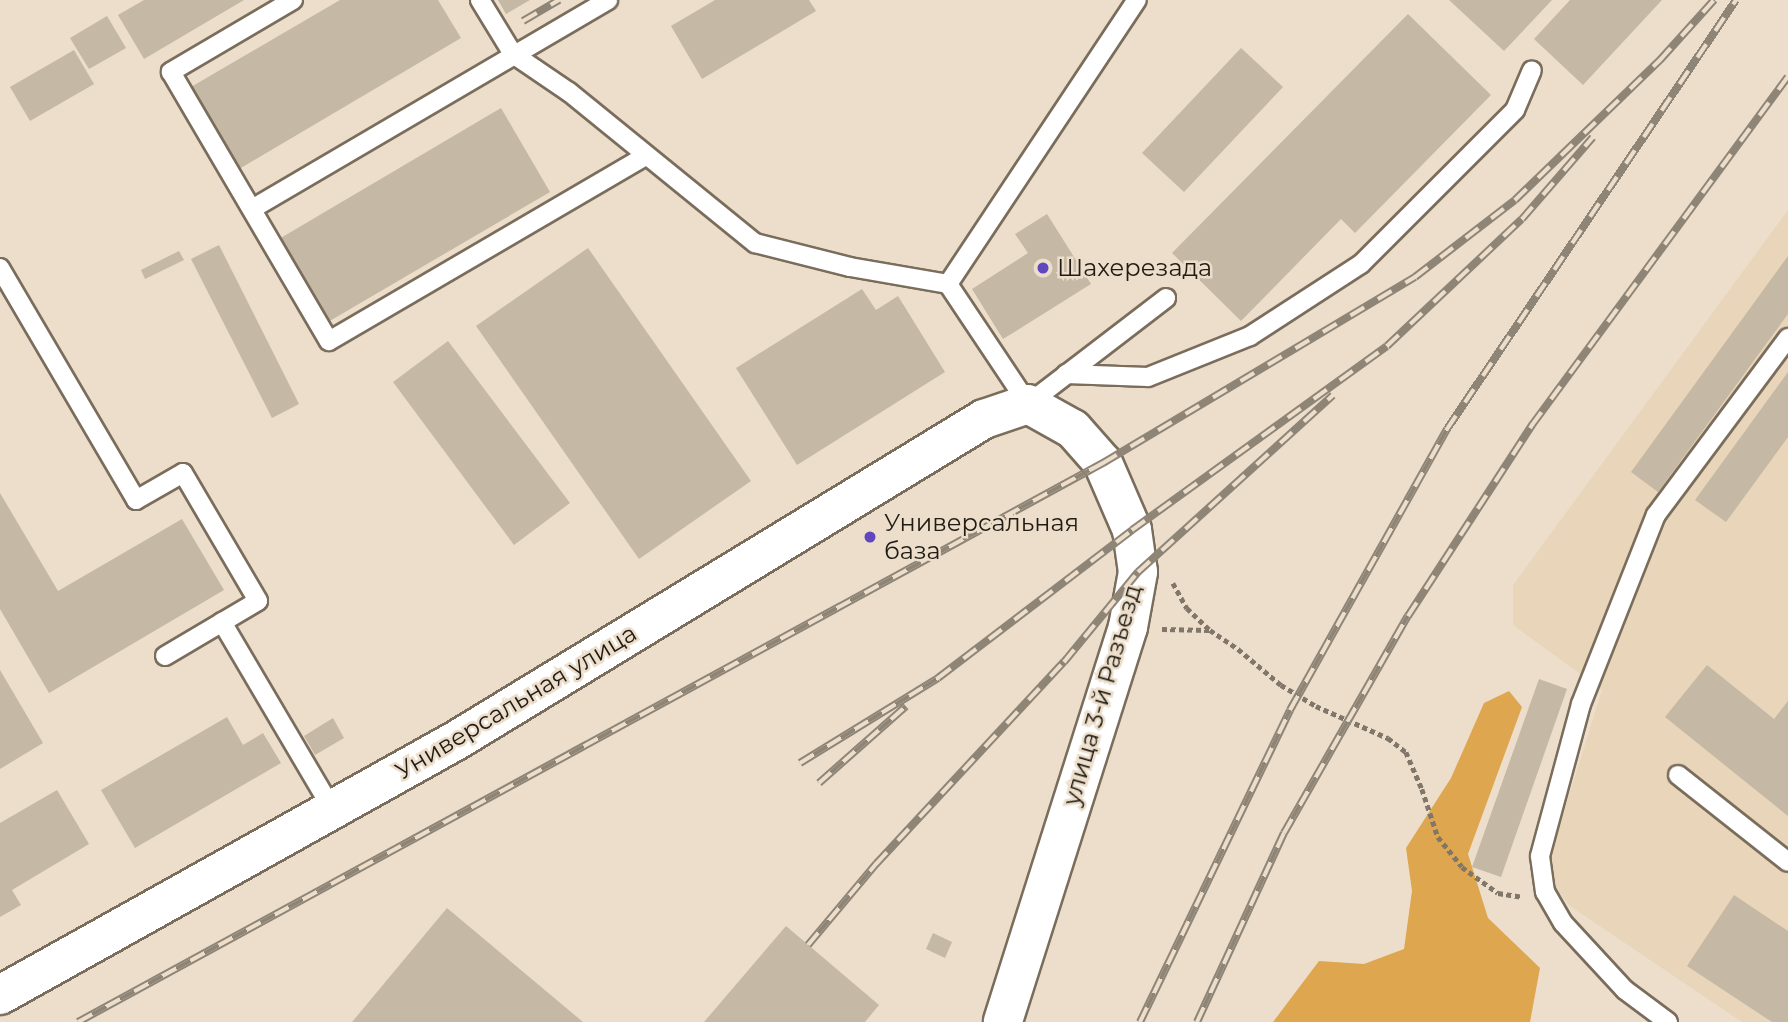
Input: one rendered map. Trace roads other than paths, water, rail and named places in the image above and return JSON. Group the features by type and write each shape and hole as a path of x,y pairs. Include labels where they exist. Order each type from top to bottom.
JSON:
{"street":[{"name":"улица 3-й Разъезд","path":"1003,1022 1125,635 1138,572 1132,530 1103,463 1073,429 1028,404"},
{"name":"Универсальная улица","path":"0,995 457,740 984,419 1028,404"}],"lane":[{"path":"293,0 171,72 329,341 646,156"},
{"path":"480,0 513,54 569,92 755,243 850,267 948,284 1028,404 1167,298"},
{"path":"251,209 608,0"},
{"path":"948,284 1137,0"},
{"path":"1066,374 1148,377 1250,336 1361,264 1515,110 1532,70"},
{"path":"0,268 136,500 183,473 258,601 164,656"},
{"path":"1668,1022 1625,990 1563,923 1545,892 1541,856 1581,704 1656,515 1788,338"},
{"path":"222,622 332,809"},
{"path":"1678,775 1788,862"}],"railway":[{"path":"523,21 559,0"},
{"path":"78,1022 1103,463 1415,277 1515,200 1660,60 1714,0"},
{"path":"1140,1022 1290,710 1447,429 1736,0"},
{"path":"1197,1022 1284,833 1408,616 1532,425 1788,77"},
{"path":"800,763 938,678 1132,530 1387,346 1522,219 1593,137"},
{"path":"808,945 876,864 1064,662 1138,572 1333,395"},
{"path":"819,783 906,706"}],"place":[{"name":"Шахерезада","path":"1043,268"},
{"name":"Универсальная база","path":"870,537"}]}
